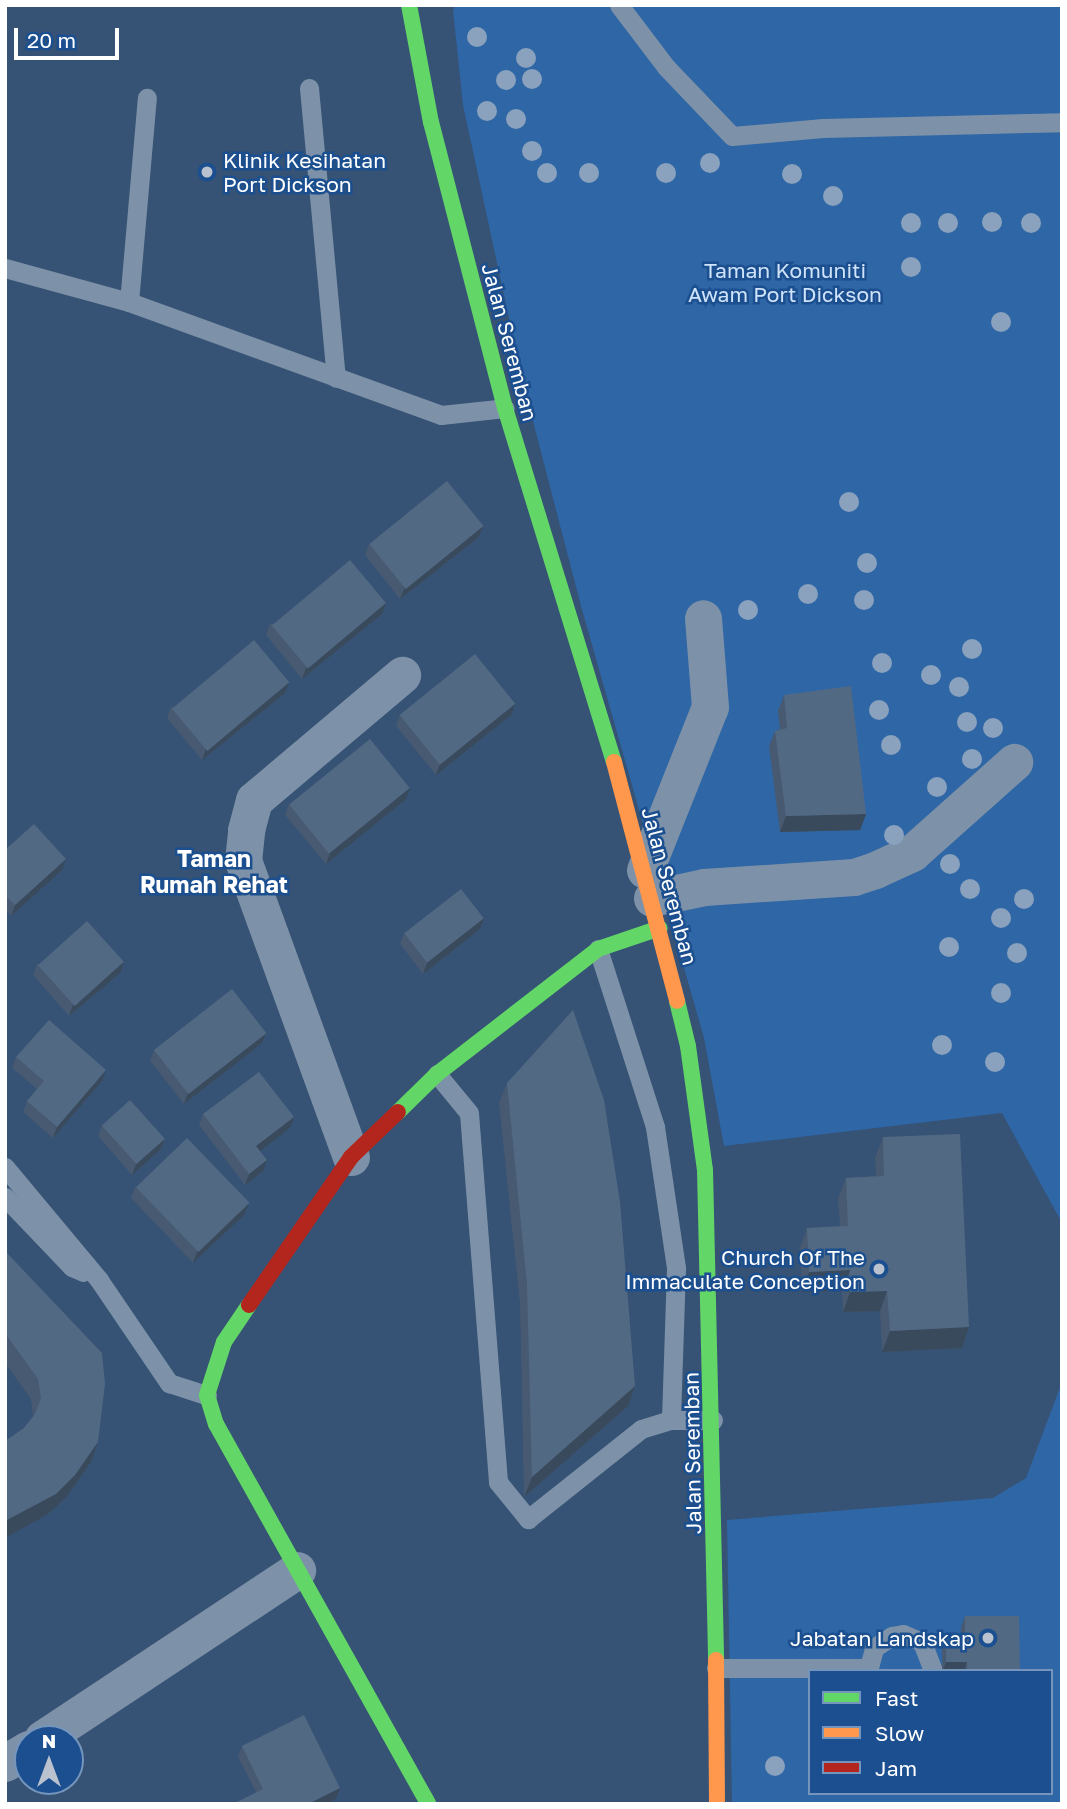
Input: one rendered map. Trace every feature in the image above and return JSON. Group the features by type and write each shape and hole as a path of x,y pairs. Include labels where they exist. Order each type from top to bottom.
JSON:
{"main road":[{"name":"Jalan Seremban","path":"409,5 430,122 505,408 652,898 688,1046 705,1170 713,1420 716,1804"},
{"path":"428,1804 216,1424 207,1395 224,1342 351,1157 437,1074 598,949 652,898"}],"street":[{"path":"703,618 710,707 652,898 704,887 854,877 875,870 912,853 1014,762"},
{"path":"351,1157 243,861 246,830 254,800 402,675"},
{"path":"64,1725 297,1570"}],"lane":[{"path":"619,5 666,67 732,136 823,128 1062,122"},
{"path":"309,88 336,378"},
{"path":"129,302 147,99"},
{"path":"5,268 129,302 441,415 505,408"},
{"path":"598,949 655,1127 676,1268 671,1420"},
{"path":"437,1074 469,1113 498,1482 528,1519 641,1429 671,1420 713,1420"},
{"path":"5,1167 99,1280 169,1383 207,1395"},
{"path":"5,1197 72,1267 99,1280"},
{"path":"716,1668 868,1669 869,1657 882,1640 903,1634 922,1642 932,1669"}],"green space":[{"name":"Taman Komuniti Awam Port Dickson","path":"456,5 1062,5 1062,1223 1002,1113 724,1146 704,1038 581,606 522,379 463,105 453,10"},
{"path":"1062,1382 1062,1804 732,1804 727,1520 993,1498 1026,1478"}],"building":[{"path":"447,481 484,526 406,589 369,544"},
{"path":"350,560 386,603 308,668 272,626"},
{"path":"254,640 289,682 207,751 172,709"},
{"path":"475,654 515,704 440,765 400,715"},
{"path":"851,686 866,814 786,816 775,731 787,728 784,695"},
{"path":"370,739 410,788 329,853 289,804"},
{"path":"34,824 66,859 15,905 5,895 5,850"},
{"path":"461,889 484,918 427,962 404,933"},
{"path":"87,921 124,962 75,1006 38,965"},
{"path":"232,989 266,1033 188,1094 154,1050"},
{"path":"573,1010 604,1100 620,1202 635,1386 532,1477 527,1284 507,1083"},
{"path":"49,1020 106,1070 57,1127 27,1101 44,1081 16,1057"},
{"path":"259,1072 294,1117 256,1146 267,1160 249,1174 203,1114"},
{"path":"130,1100 165,1139 137,1164 102,1125"},
{"name":"Church Of The Immaculate Conception","path":"960,1134 969,1327 890,1331 887,1291 850,1292 850,1270 809,1272 807,1228 848,1226 846,1178 884,1176 883,1137"},
{"path":"187,1138 250,1203 198,1252 136,1187"},
{"path":"5,1251 102,1353 105,1384 98,1442 75,1475 56,1494 5,1521 5,1441 24,1428 35,1414 41,1398 38,1379 5,1333"},
{"name":"Jabatan Landskap","path":"965,1616 1019,1616 1020,1669 967,1669 967,1662 946,1662 946,1638 965,1638"},
{"path":"304,1715 340,1788 308,1804 233,1804 263,1789 242,1746"}],"traffic: fast":[{"path":"409,5 431,122 505,408 614,762"},
{"path":"398,1112 437,1074 598,949 660,928"},
{"path":"677,1001 688,1046 705,1170 716,1660"},
{"path":"249,1305 224,1342 207,1395 216,1424 428,1804"}],"traffic: slow":[{"path":"614,762 677,1001"},
{"path":"716,1660 717,1804"}],"traffic: jam":[{"path":"249,1305 351,1157 398,1112"}],"place":[{"name":"Klinik Kesihatan Port Dickson","path":"207,172"},
{"name":"Church Of The Immaculate Conception","path":"879,1269"},
{"name":"Jabatan Landskap","path":"988,1638"}],"district":[{"name":"Taman Rumah Rehat","path":"214,871"}]}
